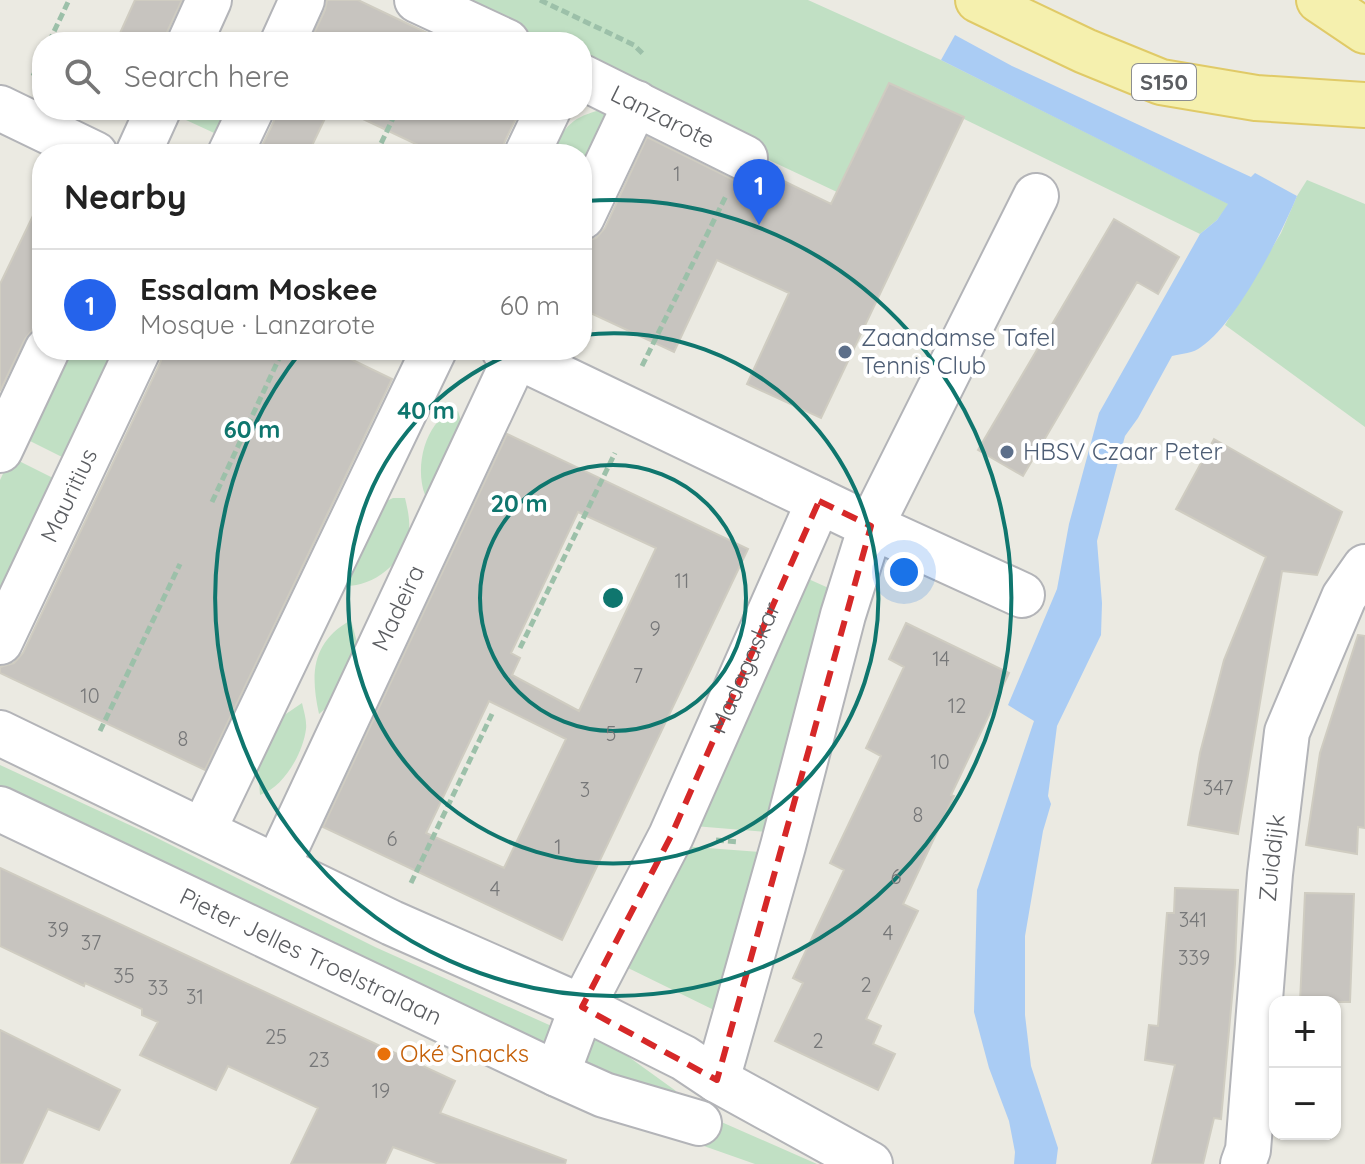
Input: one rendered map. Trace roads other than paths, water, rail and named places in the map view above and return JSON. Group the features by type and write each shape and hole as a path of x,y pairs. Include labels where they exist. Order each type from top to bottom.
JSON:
{"main road":[{"name":"S150","path":"978,0 1085,51 1161,82 1256,98 1365,105"},
{"path":"1319,0 1365,31"}],"street":[{"path":"195,32 209,0"},
{"path":"288,32 302,0"},
{"path":"417,0 486,32"},
{"name":"Lanzarote","path":"592,82 745,158"},
{"path":"592,196 636,103"},
{"path":"0,108 74,144"},
{"path":"143,144 153,120"},
{"path":"235,144 246,120"},
{"path":"532,144 543,120"},
{"path":"717,1080 783,846 843,615 871,526 1036,196"},
{"path":"0,450 42,360"},
{"name":"Mauritius","path":"0,642 133,360"},
{"path":"203,831 429,360"},
{"name":"Madeira","path":"277,867 509,360"},
{"path":"529,360 871,526 1022,595"},
{"name":"Madagaskar","path":"582,1007 671,836 819,501"},
{"name":"Zuiddijk","path":"1243,1164 1248,1150 1270,874 1287,732 1344,597 1365,567"},
{"path":"0,733 392,923 582,1007 684,1058 717,1080 870,1164"},
{"name":"Pieter Jelles Troelstralaan","path":"0,809 557,1074 604,1095 699,1123"},
{"path":"557,1074 582,1007"}],"water":[{"path":"955,35 1012,66 1251,177 1255,173 1297,196 1269,255 1228,320 1198,349 1172,356 1125,436 1097,541 1101,635 1057,726 1048,796 1051,804 1043,831 1025,936 1025,1015 1031,1066 1058,1148 1056,1164 1014,1164 1009,1121 989,1068 974,1012 977,890 1034,721 1008,705 1057,589 1069,524 1099,413 1200,234 1217,220 1228,204 941,60"}],"place":[{"name":"Essalam Moskee","path":"759,225"},
{"name":"Zaandamse Tafel Tennis Club","path":"845,352"},
{"name":"HBSV Czaar Peter","path":"1007,452"},
{"name":"Oké Snacks","path":"384,1054"}]}
